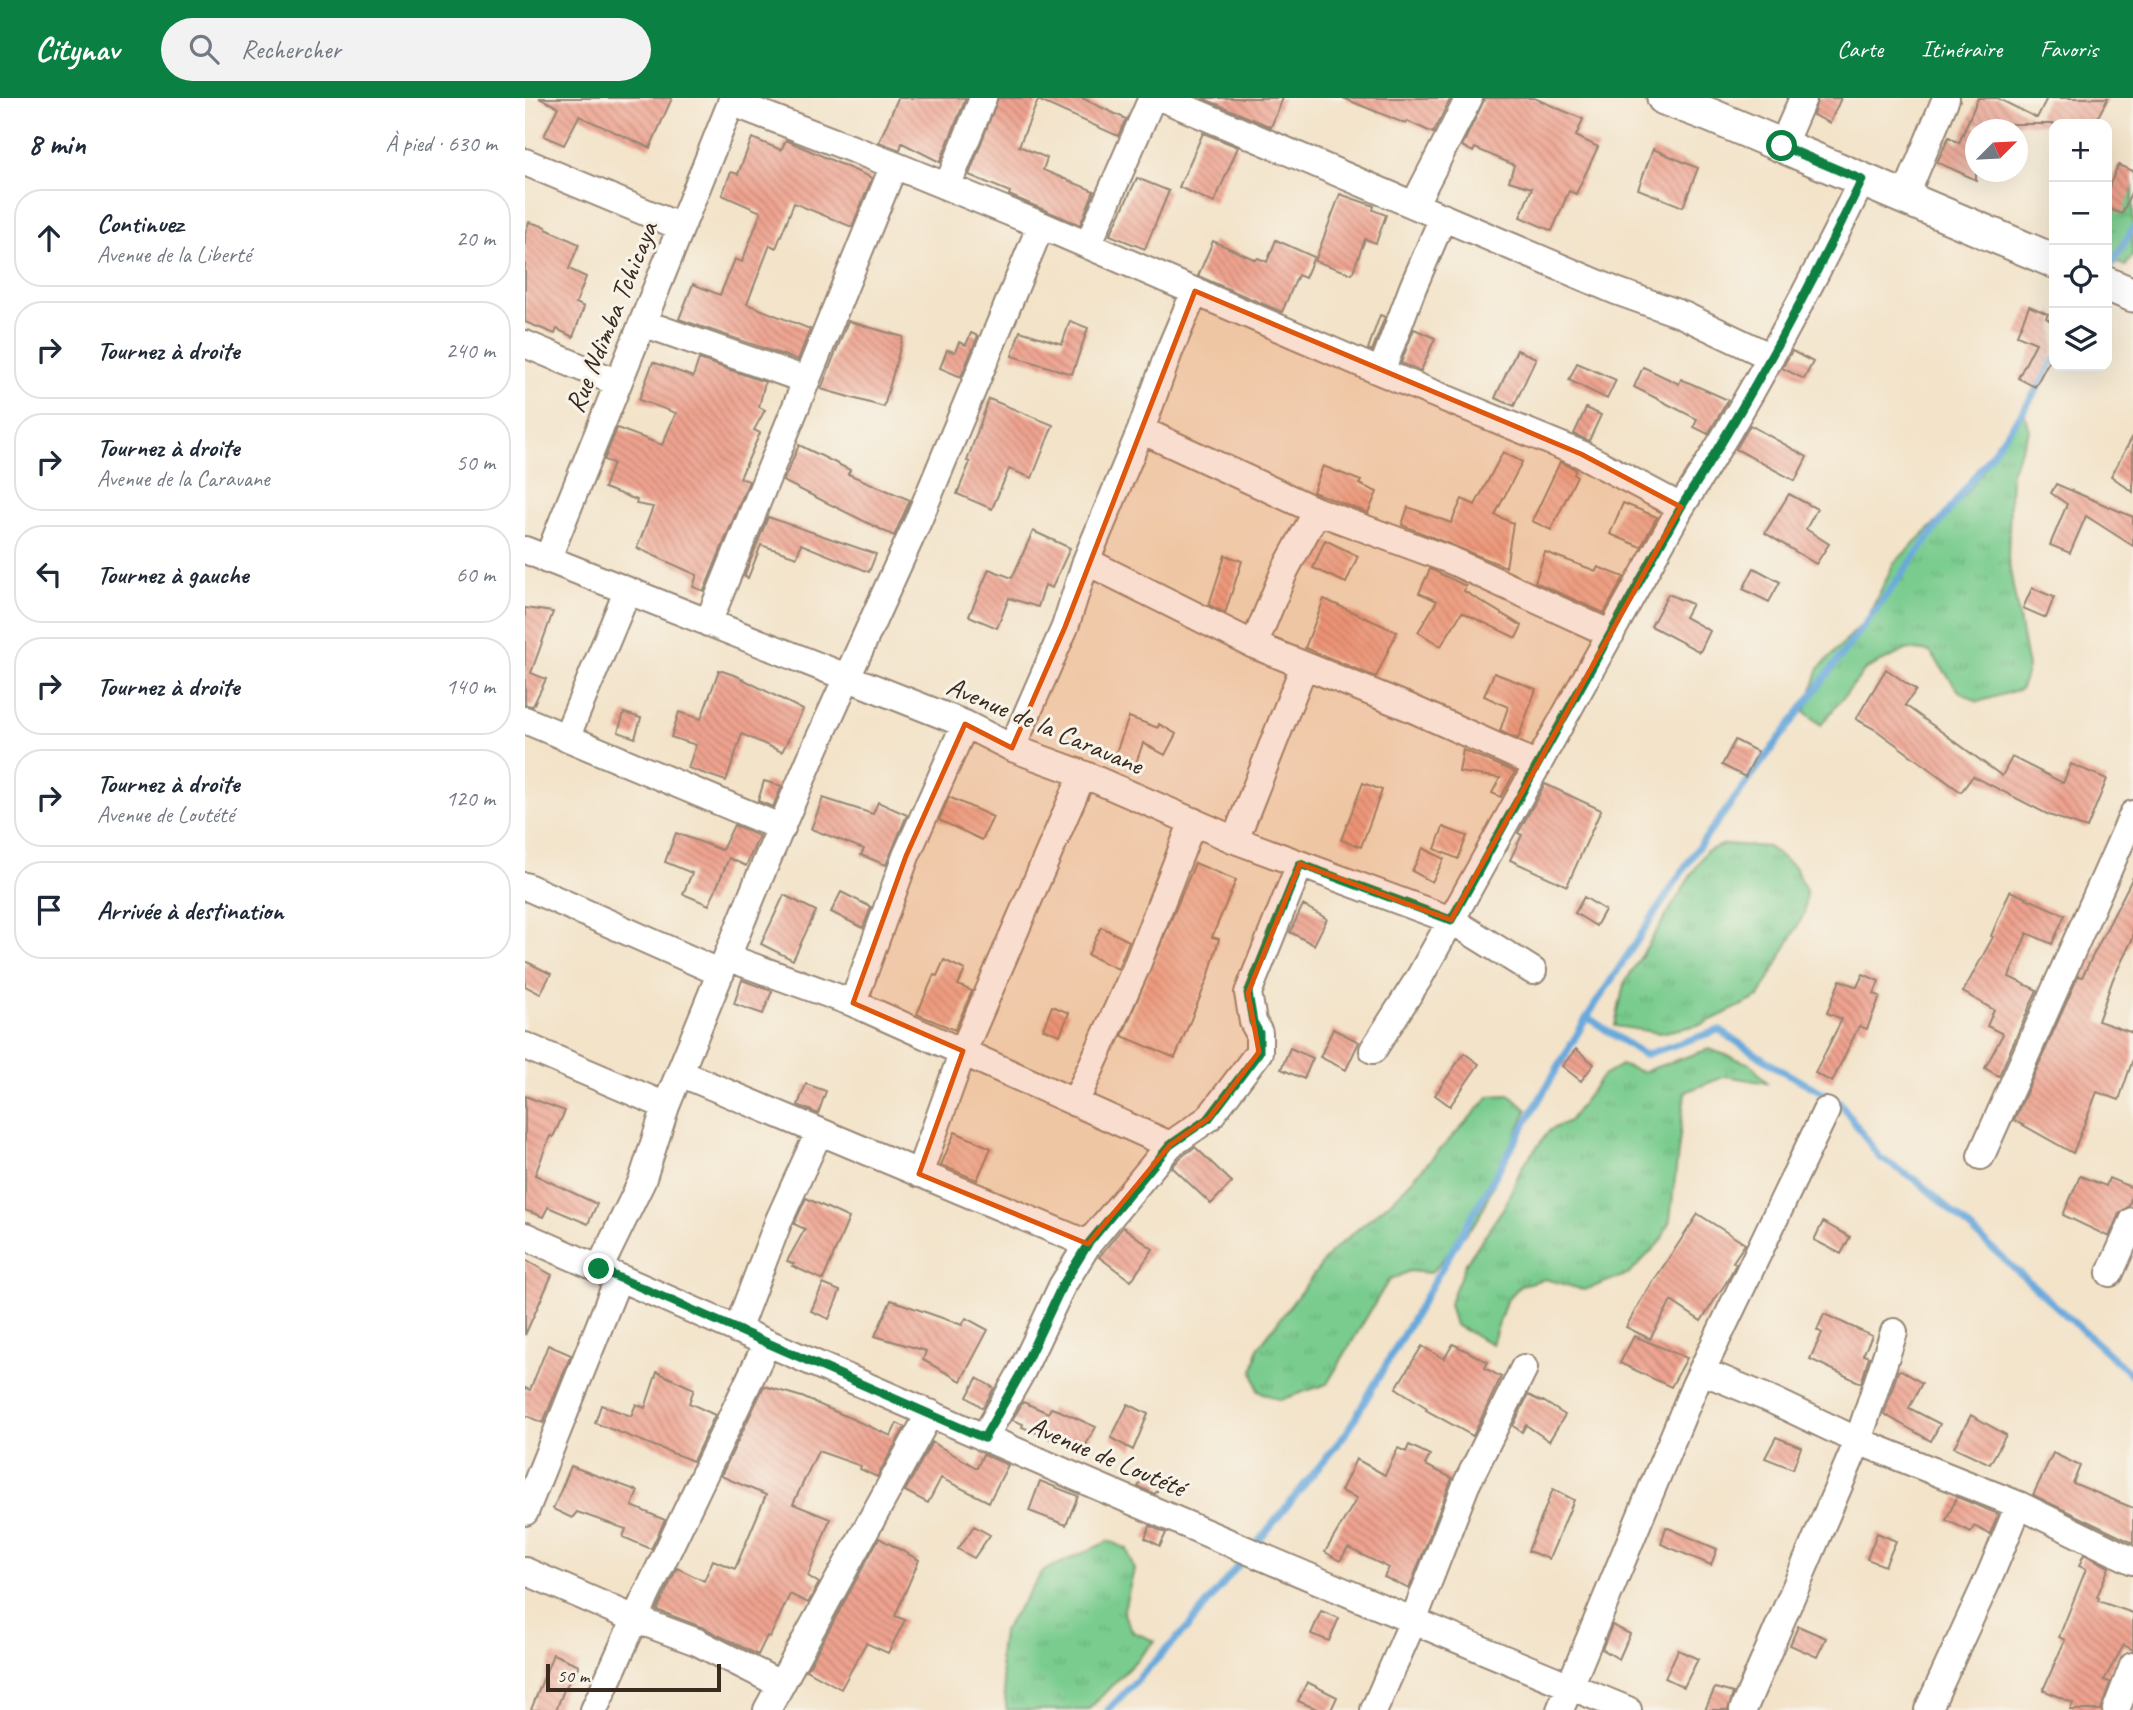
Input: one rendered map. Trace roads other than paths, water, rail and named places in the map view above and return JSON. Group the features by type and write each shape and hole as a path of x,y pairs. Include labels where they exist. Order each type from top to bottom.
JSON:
{"street":[{"path":"947,187 983,98"},
{"path":"1088,246 1152,98"},
{"path":"1162,98 1616,291 1683,315 1770,358"},
{"path":"1414,205 1469,98"},
{"path":"1664,98 2049,259"},
{"path":"1782,146 1804,98"},
{"path":"1905,197 1946,98"},
{"path":"732,100 1041,226 1381,372 1581,454 1681,507"},
{"name":"Rue Ndimba Tchicaya","path":"536,555 618,383 732,100"},
{"path":"525,162 681,227"},
{"path":"708,623 894,165"},
{"path":"1373,1050 1419,978 1681,507 1722,445 1822,264 1862,180"},
{"path":"1381,372 1443,217"},
{"path":"525,1511 666,1106 758,881 923,509 1041,226"},
{"path":"1012,748 1065,627 1086,561 1195,291"},
{"path":"643,323 806,380"},
{"path":"525,344 618,383"},
{"path":"1141,430 1317,511 1450,560 1611,634"},
{"path":"1254,645 1285,570 1317,511"},
{"name":"Avenue de la Caravane","path":"536,555 965,724 1012,748 1083,774 1235,840 1451,920 1534,971"},
{"path":"1086,561 1254,645 1408,707 1538,765"},
{"path":"566,737 627,592"},
{"path":"1235,840 1304,666"},
{"path":"525,720 782,828"},
{"path":"853,1003 906,856 965,724"},
{"path":"919,1174 963,1051 1083,774"},
{"path":"1982,1156 2133,814"},
{"path":"1075,1104 1135,970 1193,821"},
{"path":"984,1438 1021,1373 1062,1286 1088,1244 1170,1145 1209,1118 1259,1052 1259,1033 1253,1022 1248,993 1300,864"},
{"path":"525,886 725,965 853,1003 1170,1145"},
{"path":"525,1046 666,1106"},
{"path":"680,1073 1088,1244"},
{"path":"1565,1698 1702,1371 1826,1111"},
{"path":"737,1330 779,1220 818,1132"},
{"path":"2111,1273 2133,1221"},
{"name":"Avenue de Loutété","path":"525,1236 984,1438 1413,1621 1565,1698 1628,1710"},
{"path":"1743,1710 1858,1441 1894,1332"},
{"path":"594,1710 767,1343"},
{"path":"1374,1710 1413,1621 1465,1485 1524,1368"},
{"path":"1702,1371 1772,1400 1858,1441 2019,1505 2133,1561"},
{"path":"767,1710 930,1413"},
{"path":"1928,1710 2019,1505"},
{"path":"525,1571 635,1619 697,1642 780,1684"},
{"path":"2116,1710 2133,1666"}],"waterway":[{"path":"2112,264 2133,228"},
{"path":"1253,1548 1347,1432 1587,1017 1695,852 2024,410 2049,368"},
{"path":"1587,1017 1644,1055 1719,1030 1782,1071 1839,1101 1880,1158 1919,1182 2133,1376"},
{"path":"1108,1710 1188,1627 1245,1557"}]}
